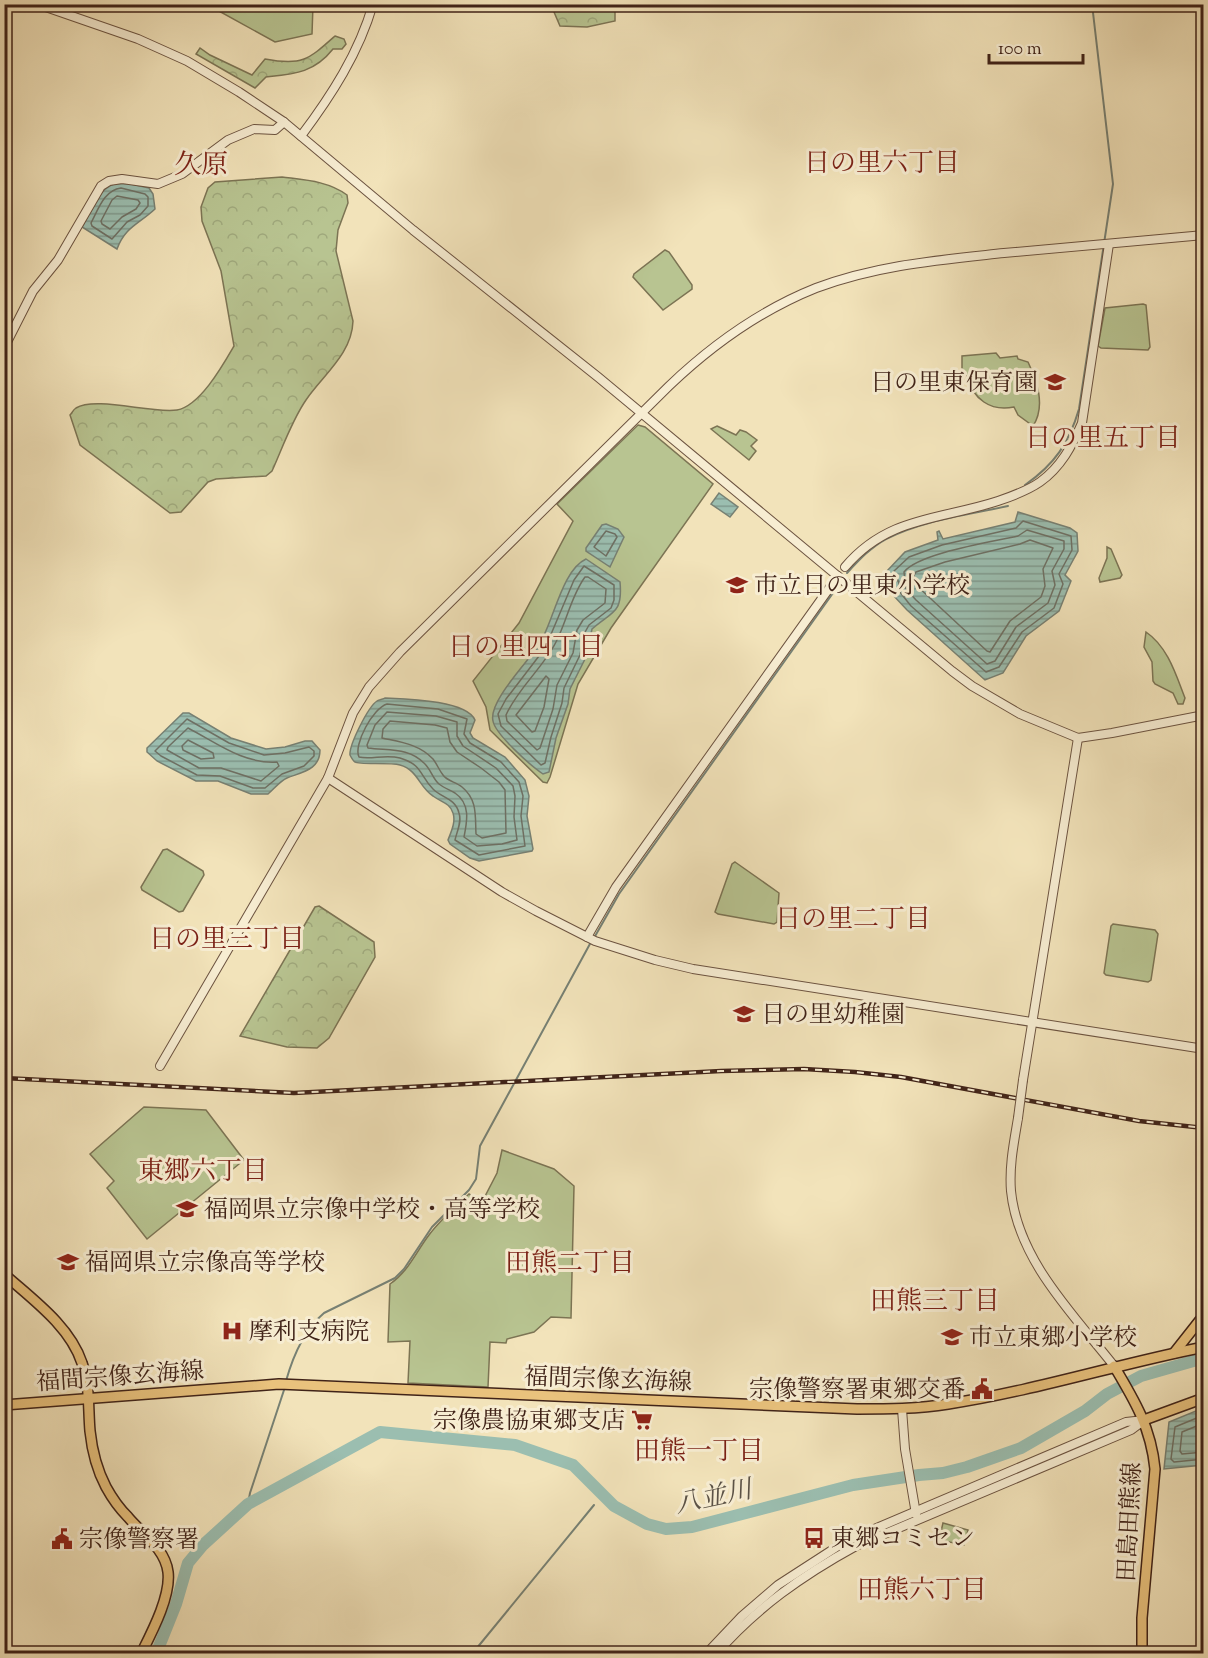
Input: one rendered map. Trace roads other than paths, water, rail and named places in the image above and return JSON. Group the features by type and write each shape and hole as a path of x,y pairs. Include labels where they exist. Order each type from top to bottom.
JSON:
{"main road":[{"path":"4,1274 57,1324 71,1341 83,1365 89,1398 90,1431 94,1456 101,1477 117,1505 158,1549 167,1567 166,1592 141,1653"},
{"path":"1173,1353 1203,1315"},
{"name":"福間宗像玄海線","path":"4,1405 279,1384 857,1409 902,1408 949,1404 1203,1347"},
{"name":"田島田熊線","path":"1114,1366 1144,1420 1153,1450 1155,1469 1142,1618 1142,1653"},
{"path":"1144,1420 1203,1398"}],"street":[{"path":"37,4 138,39 187,61 284,122 972,686 1020,714 1078,738 1203,715"},
{"path":"301,136 336,86 351,59 373,4"},
{"path":"4,348 33,291 58,260 101,186 115,179 153,184 172,179 228,140 254,129 275,130 284,122"},
{"path":"160,1066 328,778 353,713 369,687 400,652 641,413 713,347 768,311 817,288 868,272 913,262 1203,235"},
{"path":"845,567 861,549 903,525 980,507 1023,492 1040,482 1062,461 1073,445 1082,423 1109,244"},
{"path":"590,939 622,878 837,576"},
{"path":"1078,738 1023,1080 1012,1154 1011,1180 1014,1211 1030,1256 1114,1366"},
{"path":"328,778 502,892 590,939 655,960 693,969 1203,1049"},
{"path":"902,1408 909,1474 917,1520"},
{"path":"706,1653 742,1616 795,1573 846,1541 1126,1422 1144,1420"},
{"path":"716,1653 762,1608 802,1577 856,1546 1131,1430 1144,1420"}],"water":[{"path":"122,182 149,188 153,194 155,209 128,231 117,249 82,227 102,192 107,187"},
{"path":"719,493 738,507 730,517 711,504"},
{"path":"1018,512 1070,528 1077,533 1078,551 1065,575 1071,581 1059,611 1026,636 1003,673 985,680 892,594 892,581 886,572 905,552 938,540 937,532 939,531 943,539 1015,522"},
{"path":"606,524 618,529 624,537 610,567 586,551 602,525"},
{"path":"586,559 620,582 620,600 615,611 592,629 586,657 570,689 549,772 543,774 522,757 500,734 493,721 493,713 503,692 540,643 571,574"},
{"path":"385,698 434,702 460,708 469,713 475,720 470,733 473,738 505,757 525,780 529,796 527,816 532,851 479,861 470,858 450,844 448,840 454,823 452,810 428,792 411,771 395,764 354,761 350,755 360,726 373,705"},
{"path":"183,713 189,713 231,738 266,749 312,741 320,750 319,757 314,766 284,779 268,794 251,794 218,781 196,781 157,761 147,752 147,748"},
{"path":"1203,1408 1203,1465 1164,1469 1169,1422"}],"waterway":[{"path":"1025,485 1045,469 1060,452 1071,432 1079,409 1113,184 1092,4"},
{"path":"847,573 875,546 900,532 946,519 1008,506"},
{"path":"594,938 619,894 838,586"},
{"path":"286,1381 300,1344 317,1320 324,1313 395,1278 404,1269 432,1227 469,1190 476,1179 480,1146 591,942"},
{"name":"八並川","path":"156,1654 176,1604 188,1563 203,1545 248,1504 380,1432 515,1445 573,1465 614,1506 647,1524 666,1529 692,1527 853,1485 943,1473 967,1467 1021,1448 1085,1411 1107,1394 1141,1376 1204,1358"},
{"path":"248,1504 285,1387"},
{"path":"472,1654 594,1505"}],"railway":[{"path":"4,1078 294,1093 721,1071 804,1069 901,1077 1139,1121 1204,1128"}],"place":[{"name":"日の里東保育園","path":"1055,382"},
{"name":"市立日の里東小学校","path":"737,585"},
{"name":"日の里幼稚園","path":"744,1014"},
{"name":"福岡県立宗像中学校・高等学校","path":"187,1209"},
{"name":"福岡県立宗像高等学校","path":"68,1262"},
{"name":"摩利支病院","path":"232,1331"},
{"name":"市立東郷小学校","path":"952,1337"},
{"name":"宗像警察署東郷交番","path":"982,1389"},
{"name":"宗像農協東郷支店","path":"642,1420"},
{"name":"東郷コミセン","path":"814,1538"},
{"name":"宗像警察署","path":"62,1539"}],"district":[{"name":"日の里六丁目","path":"882,162"},
{"name":"久原","path":"201,164"},
{"name":"日の里五丁目","path":"1103,437"},
{"name":"日の里四丁目","path":"526,646"},
{"name":"日の里二丁目","path":"853,918"},
{"name":"日の里三丁目","path":"227,938"},
{"name":"東郷六丁目","path":"203,1170"},
{"name":"田熊二丁目","path":"570,1262"},
{"name":"田熊三丁目","path":"935,1300"},
{"name":"田熊一丁目","path":"699,1450"},
{"name":"田熊六丁目","path":"922,1589"}]}
